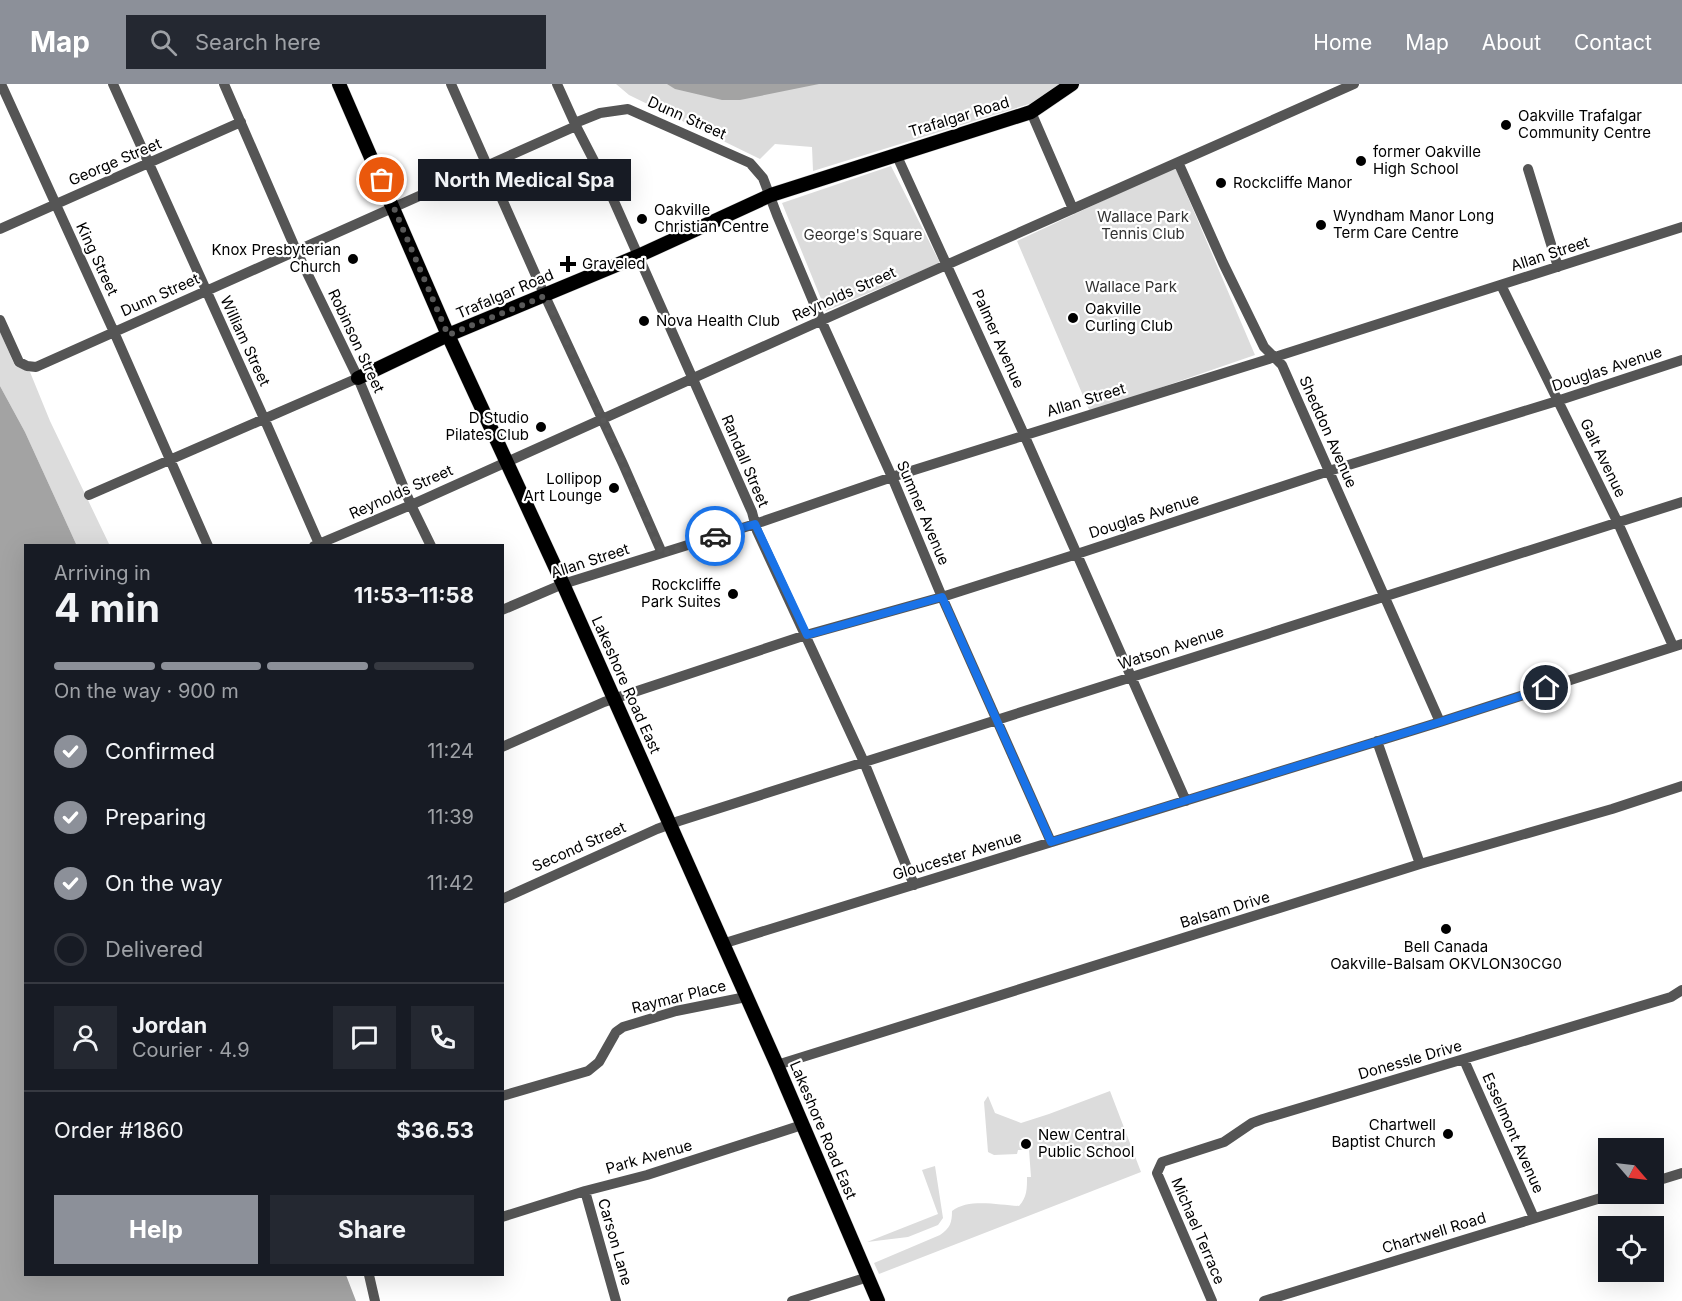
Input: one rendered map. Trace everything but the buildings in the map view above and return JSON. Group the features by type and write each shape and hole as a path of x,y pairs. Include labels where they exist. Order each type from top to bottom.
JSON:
{"main road":[{"name":"Lakeshore Road East","path":"339,84 448,335 615,699 777,1065 878,1301"},
{"name":"Trafalgar Road","path":"358,378 448,335 638,256 771,195 1031,112 1072,84"}],"street":[{"name":"King Street","path":"1,84 207,544"},
{"name":"William Street","path":"113,84 264,418 317,544"},
{"name":"Robinson Street","path":"224,84 296,250 358,378 411,505 430,544"},
{"path":"451,84 662,554"},
{"name":"Randall Street","path":"557,84 575,125 609,190 693,378 752,512 755,524 864,762 914,885"},
{"name":"Reynolds Street","path":"319,544 1354,84"},
{"name":"Dunn Street","path":"0,320 19,362 36,367 394,208 600,113 628,109 750,163 763,178 771,195"},
{"path":"1031,112 1073,209"},
{"name":"George Street","path":"0,229 241,122"},
{"name":"Palmer Avenue","path":"896,154 948,264 1186,801"},
{"name":"Sheddon Avenue","path":"1178,162 1264,347 1282,365 1440,722"},
{"path":"1528,169 1558,267"},
{"name":"Sumner Avenue","path":"771,195 777,215 821,320 1051,842"},
{"name":"Allan Street","path":"504,609 563,584 755,524 892,477 1682,227"},
{"name":"Galt Avenue","path":"1501,285 1678,645"},
{"name":"Douglas Avenue","path":"504,746 615,699 807,635 942,597 1329,471 1682,360"},
{"name":"Trafalgar Road","path":"89,495 358,378"},
{"name":"Watson Avenue","path":"669,825 1682,502"},
{"name":"Gloucester Avenue","path":"722,944 1440,722 1678,645"},
{"path":"1377,741 1420,864"},
{"name":"Balsam Drive","path":"777,1065 1420,864 1612,809 1682,786"},
{"name":"Second Street","path":"504,898 669,825"},
{"name":"Donessle Drive","path":"1157,1173 1161,1162 1224,1142 1252,1123 1263,1119 1671,997 1682,990"},
{"name":"Raymar Place","path":"504,1095 588,1071 599,1062 616,1032 623,1027 675,1011 746,997"},
{"name":"Esselmont Avenue","path":"1464,1060 1534,1218"},
{"name":"Park Avenue","path":"504,1216 585,1191 647,1175 802,1125"},
{"name":"Michael Terrace","path":"1157,1173 1212,1301"},
{"path":"1664,1179 1682,1173"},
{"name":"Carson Lane","path":"585,1191 616,1301"},
{"name":"Chartwell Road","path":"1264,1301 1598,1199"},
{"path":"369,1276 375,1301"},
{"path":"792,1301 868,1277"}],"green space":[{"path":"616,84 1065,84 1042,100 813,171 812,147 775,144 760,159 629,95"},
{"name":"George's Square","path":"891,166 940,263 826,311 782,203"},
{"name":"Wallace Park","path":"1175,167 1255,355 1090,412 1017,241"},
{"path":"0,332 15,366 30,372 50,421 109,544 76,544 25,432 0,386"},
{"path":"1110,1091 1141,1172 879,1274 874,1263 940,1235 950,1225 952,1211 959,1207 975,1203 1019,1206 1022,1203 1026,1193 1027,1177 1031,1177 1029,1150 1018,1150 1017,1154 994,1155 988,1152 984,1102 988,1096 995,1113 1021,1123"},
{"path":"935,1166 943,1218 938,1225 908,1237 867,1242 938,1214 922,1170"}],"shaded area":[{"path":"667,84 819,84 740,100 722,100 675,89"},
{"path":"0,386 25,432 76,544 24,544 24,1276 346,1276 356,1301 0,1301"}],"way so far":[{"path":"382,180 448,335 545,296 662,554 715,536"}],"place":[{"name":"Oakville Trafalgar Community Centre","path":"1506,125"},
{"name":"former Oakville High School","path":"1361,161"},
{"name":"North Medical Spa","path":"382,180"},
{"name":"Rockcliffe Manor","path":"1221,183"},
{"name":"Oakville Christian Centre","path":"642,219"},
{"name":"Wyndham Manor Long Term Care Centre","path":"1321,225"},
{"name":"Knox Presbyterian Church","path":"353,259"},
{"name":"Graveled","path":"568,264"},
{"name":"Oakville Curling Club","path":"1073,318"},
{"name":"Nova Health Club","path":"644,321"},
{"name":"D Studio Pilates Club","path":"541,427"},
{"name":"Lollipop Art Lounge","path":"614,488"},
{"name":"Rockcliffe Park Suites","path":"733,594"},
{"name":"Bell Canada Oakville-Balsam OKVLON30CG0","path":"1446,929"},
{"name":"Chartwell Baptist Church","path":"1448,1134"},
{"name":"New Central Public School","path":"1026,1144"}],"route":[{"path":"715,536 755,524 807,635 942,597 1051,842 1546,688"}],"park label":[{"name":"Wallace Park Tennis Club","path":"1143,226"}]}
